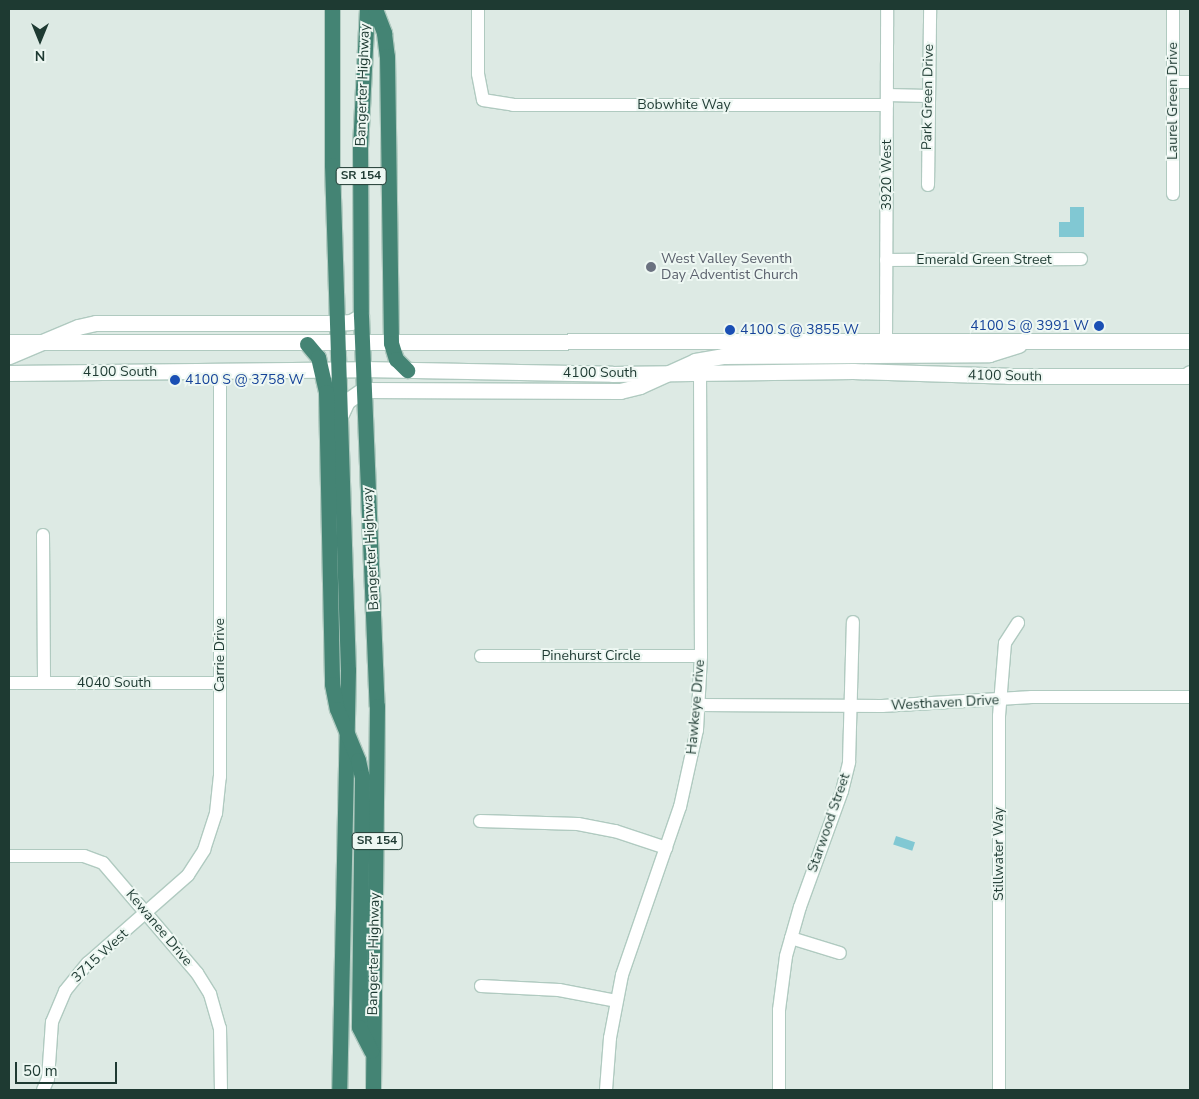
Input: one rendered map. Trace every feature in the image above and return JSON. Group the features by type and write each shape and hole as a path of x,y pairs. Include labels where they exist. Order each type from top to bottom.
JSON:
{"highway":[{"name":"Bangerter Highway","path":"332,9 337,344 331,370 340,416 347,590 348,740 339,1090"},
{"name":"Bangerter Highway","path":"367,9 360,147 362,370 377,706 378,809 372,1054 373,1090"},
{"path":"375,9 384,33 387,56 391,343 396,359 407,370"},
{"path":"307,344 331,370 330,661 337,709 348,740 358,760 362,777 359,1027 372,1054"}],"main road":[{"path":"9,356 96,323 336,323 351,322 361,316"},
{"path":"340,416 347,400 363,390 620,390 640,386 695,361 723,356 989,354 1034,340"},
{"path":"9,342 337,344 1190,340"},
{"name":"4100 South","path":"9,373 331,370 861,371 1008,376 1186,376 1190,373"}],"street":[{"name":"Bobwhite Way","path":"478,9 478,74 482,100 513,105 887,100 928,96"},
{"name":"3920 West","path":"886,340 887,9"},
{"name":"Park Green Drive","path":"928,185 930,9"},
{"name":"Laurel Green Drive","path":"1173,9 1173,194"},
{"path":"1173,82 1190,82"},
{"name":"Emerald Green Street","path":"886,260 1081,259"},
{"name":"Carrie Drive","path":"146,914 188,875 204,850 213,825 219,790 220,372"},
{"name":"Hawkeye Drive","path":"606,1090 616,1001 626,958 666,848 690,770 700,705 700,372"},
{"path":"44,536 44,683"},
{"name":"Starwood Street","path":"778,1090 780,992 791,938 842,791 851,746 852,622"},
{"name":"Stillwater Way","path":"999,1090 1001,700 1005,643 1018,623"},
{"name":"Pinehurst Circle","path":"481,656 701,656"},
{"name":"4040 South","path":"9,683 220,683"},
{"name":"Westhaven Drive","path":"700,705 852,706 1001,700 1190,697"},
{"path":"480,821 578,824 615,831 666,848"},
{"name":"Kewanee Drive","path":"9,856 97,859 197,973 215,1004 221,1034 221,1090"},
{"name":"3715 West","path":"43,1090 48,1079 52,1022 65,991 88,962 146,914"},
{"path":"791,938 840,952"},
{"path":"481,986 552,989 616,1001"}],"water":[{"path":"1070,207 1084,207 1084,237 1059,237 1059,222 1070,222"},
{"path":"896,836 915,842 912,851 893,845"}],"place":[{"name":"West Valley Seventh Day Adventist Church","path":"651,267"},
{"name":"4100 S @ 3991 W","path":"1099,326"},
{"name":"4100 S @ 3855 W","path":"730,330"},
{"name":"4100 S @ 3758 W","path":"175,380"}]}
